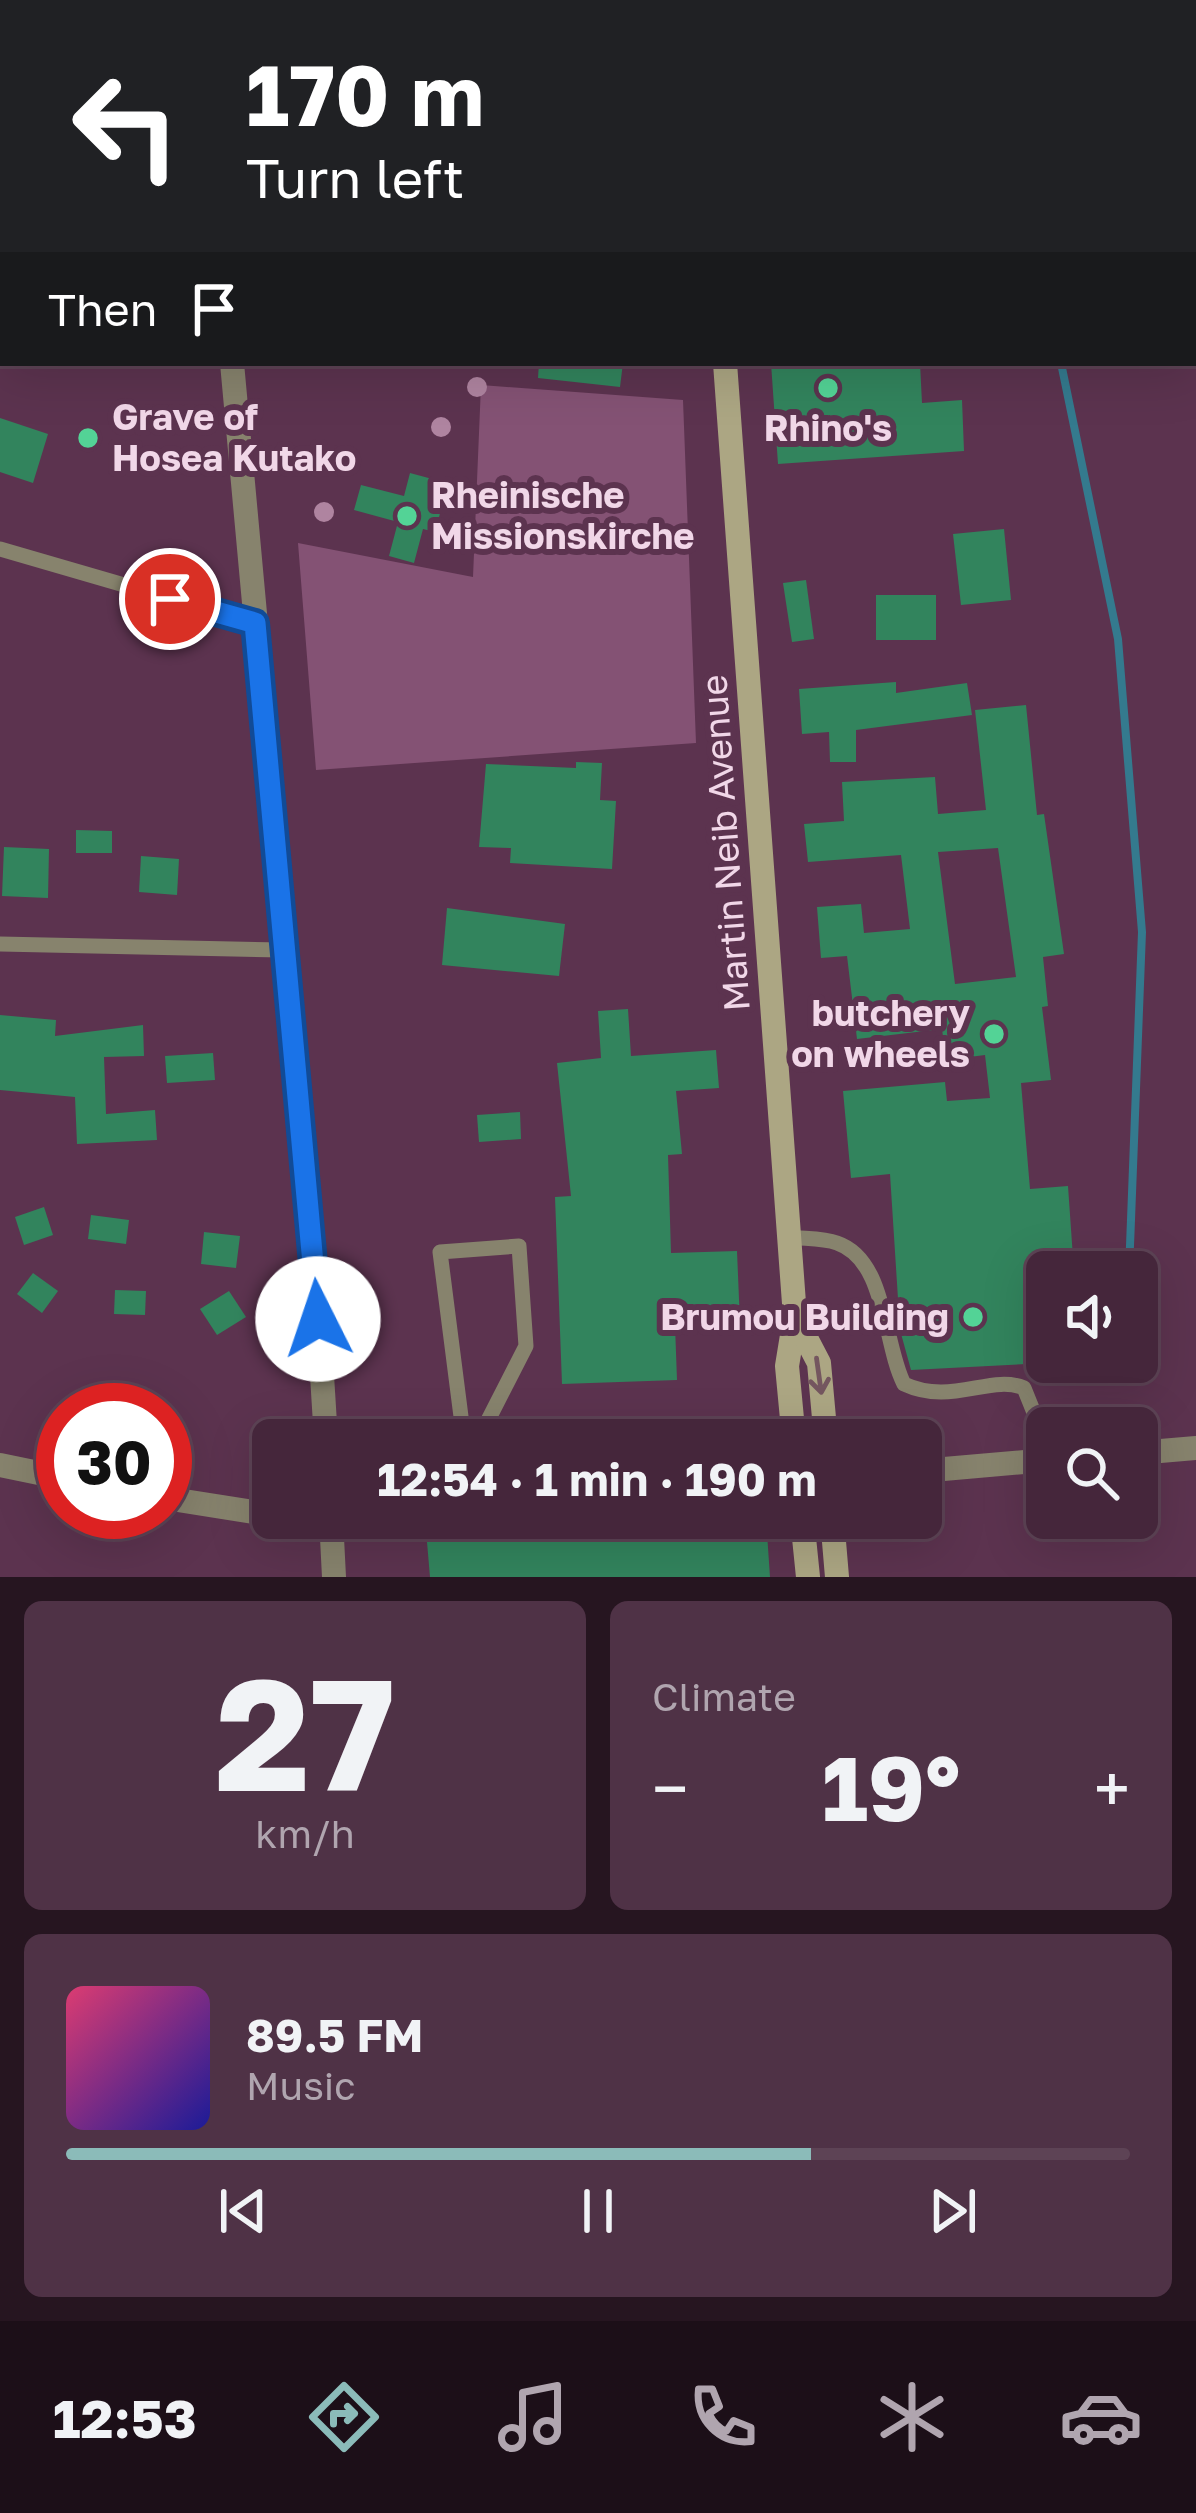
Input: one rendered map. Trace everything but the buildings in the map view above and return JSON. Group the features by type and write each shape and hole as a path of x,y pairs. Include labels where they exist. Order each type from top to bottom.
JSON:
{"main road":[{"name":"Martin Neib Avenue","path":"725,366 795,1317 787,1366 792,1419"},
{"name":"Martin Neib Avenue","path":"795,1317 820,1363 824,1419"},
{"path":"804,1539 808,1577"},
{"path":"834,1539 837,1577"}],"street":[{"path":"232,366 316,1278 325,1419"},
{"path":"1158,1451 1196,1448"},
{"path":"942,1469 1026,1462"},
{"path":"0,1465 36,1472"},
{"path":"192,1502 252,1511"},
{"path":"332,1539 334,1577"}],"lane":[{"path":"0,549 255,623"},
{"path":"0,944 283,950"},
{"path":"789,1237 836,1242 857,1255 874,1283 893,1363 904,1384 939,1395 1012,1383 1024,1388 1032,1407"},
{"path":"461,1419 440,1252 519,1246 526,1346 489,1419"}],"shaded area":[{"path":"481,385 683,400 696,743 316,770 298,543 473,577"}],"waterway":[{"path":"1062,366 1118,639 1142,932 1130,1251"}],"place":[{"name":"Rhino's","path":"828,388"},
{"name":"Grave of Hosea Kutako","path":"88,438"},
{"name":"Rheinische Missionskirche","path":"407,516"},
{"name":"butchery on wheels","path":"994,1034"},
{"name":"Brumou Building","path":"973,1317"}],"route":[{"path":"170,599 255,623 318,1319"}]}
